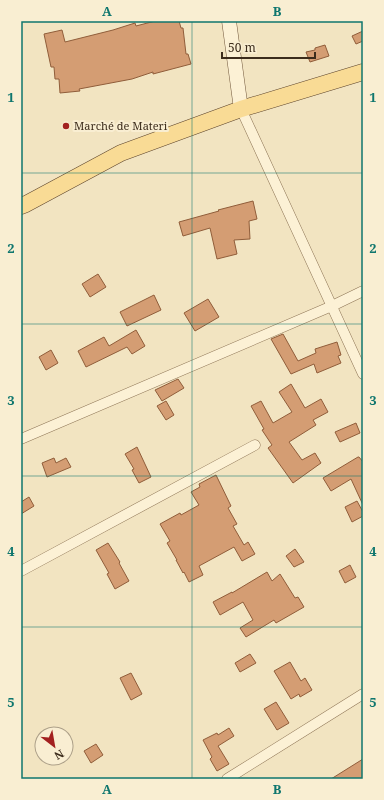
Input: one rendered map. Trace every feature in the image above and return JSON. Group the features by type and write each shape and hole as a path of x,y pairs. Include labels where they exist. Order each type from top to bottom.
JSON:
{"main road":[{"path":"229,21 240,109"},
{"path":"21,206 121,153 240,109 363,72"}],"street":[{"path":"240,109 363,374"},
{"path":"21,439 332,306 363,291"},
{"path":"21,571 255,445"},
{"path":"227,779 363,694"}],"building":[{"path":"155,21 179,21 181,28 183,28 186,54 188,54 191,64 153,74 153,72 132,79 79,89 80,91 60,93 59,79 55,79 54,67 51,67 44,34 62,30 65,42 135,23 136,26"},
{"path":"363,31 363,41 356,44 352,36"},
{"path":"325,45 329,56 310,62 306,52 315,50 315,48"},
{"path":"253,201 257,219 249,221 250,239 234,240 237,254 217,259 210,228 183,236 179,222"},
{"path":"98,274 106,287 90,297 82,284"},
{"path":"154,295 161,310 127,326 120,312"},
{"path":"208,299 219,317 195,331 184,313"},
{"path":"136,330 145,346 132,354 127,347 86,367 78,351 104,337 109,346"},
{"path":"283,334 298,361 316,353 315,349 337,342 341,355 338,356 341,363 317,373 314,364 291,374 271,339"},
{"path":"51,350 58,363 46,370 39,357"},
{"path":"178,379 184,388 162,401 155,390"},
{"path":"291,384 305,408 321,399 328,412 313,420 316,425 289,442 302,460 315,453 321,463 293,483 268,448 272,445 262,430 264,429 251,406 261,401 273,423 292,412 279,392"},
{"path":"166,401 174,415 166,420 157,406"},
{"path":"356,423 360,433 340,442 335,432"},
{"path":"137,447 151,477 139,483 132,470 134,469 125,454"},
{"path":"358,457 363,462 363,505 351,479 331,491 323,478"},
{"path":"54,458 56,463 66,458 71,467 47,477 42,463"},
{"path":"216,475 231,506 228,508 237,524 233,526 244,545 248,542 255,554 242,561 234,547 199,566 203,575 189,582 167,543 170,541 160,524 199,505 191,492 200,487 199,484"},
{"path":"29,497 34,506 21,514 21,502"},
{"path":"357,501 363,512 363,516 352,522 345,507"},
{"path":"108,543 120,562 119,563 129,581 115,589 107,574 109,573 96,550"},
{"path":"295,549 304,562 294,567 286,556"},
{"path":"350,565 356,577 345,583 339,571"},
{"path":"267,572 272,581 280,574 295,598 298,597 304,607 276,623 274,620 246,637 240,628 253,620 243,602 220,615 213,602 232,593"},
{"path":"250,654 256,663 240,672 235,663"},
{"path":"290,662 301,681 305,678 312,690 300,697 299,694 291,699 274,671"},
{"path":"131,673 142,694 131,700 120,678"},
{"path":"276,702 289,723 277,730 264,709"},
{"path":"229,728 234,736 218,746 229,764 217,771 210,759 212,757 203,740 217,733 218,735"},
{"path":"96,744 103,755 91,763 84,751"},
{"path":"363,759 363,779 331,779"}],"place":[{"name":"Marché de Materi","path":"66,126"}]}
